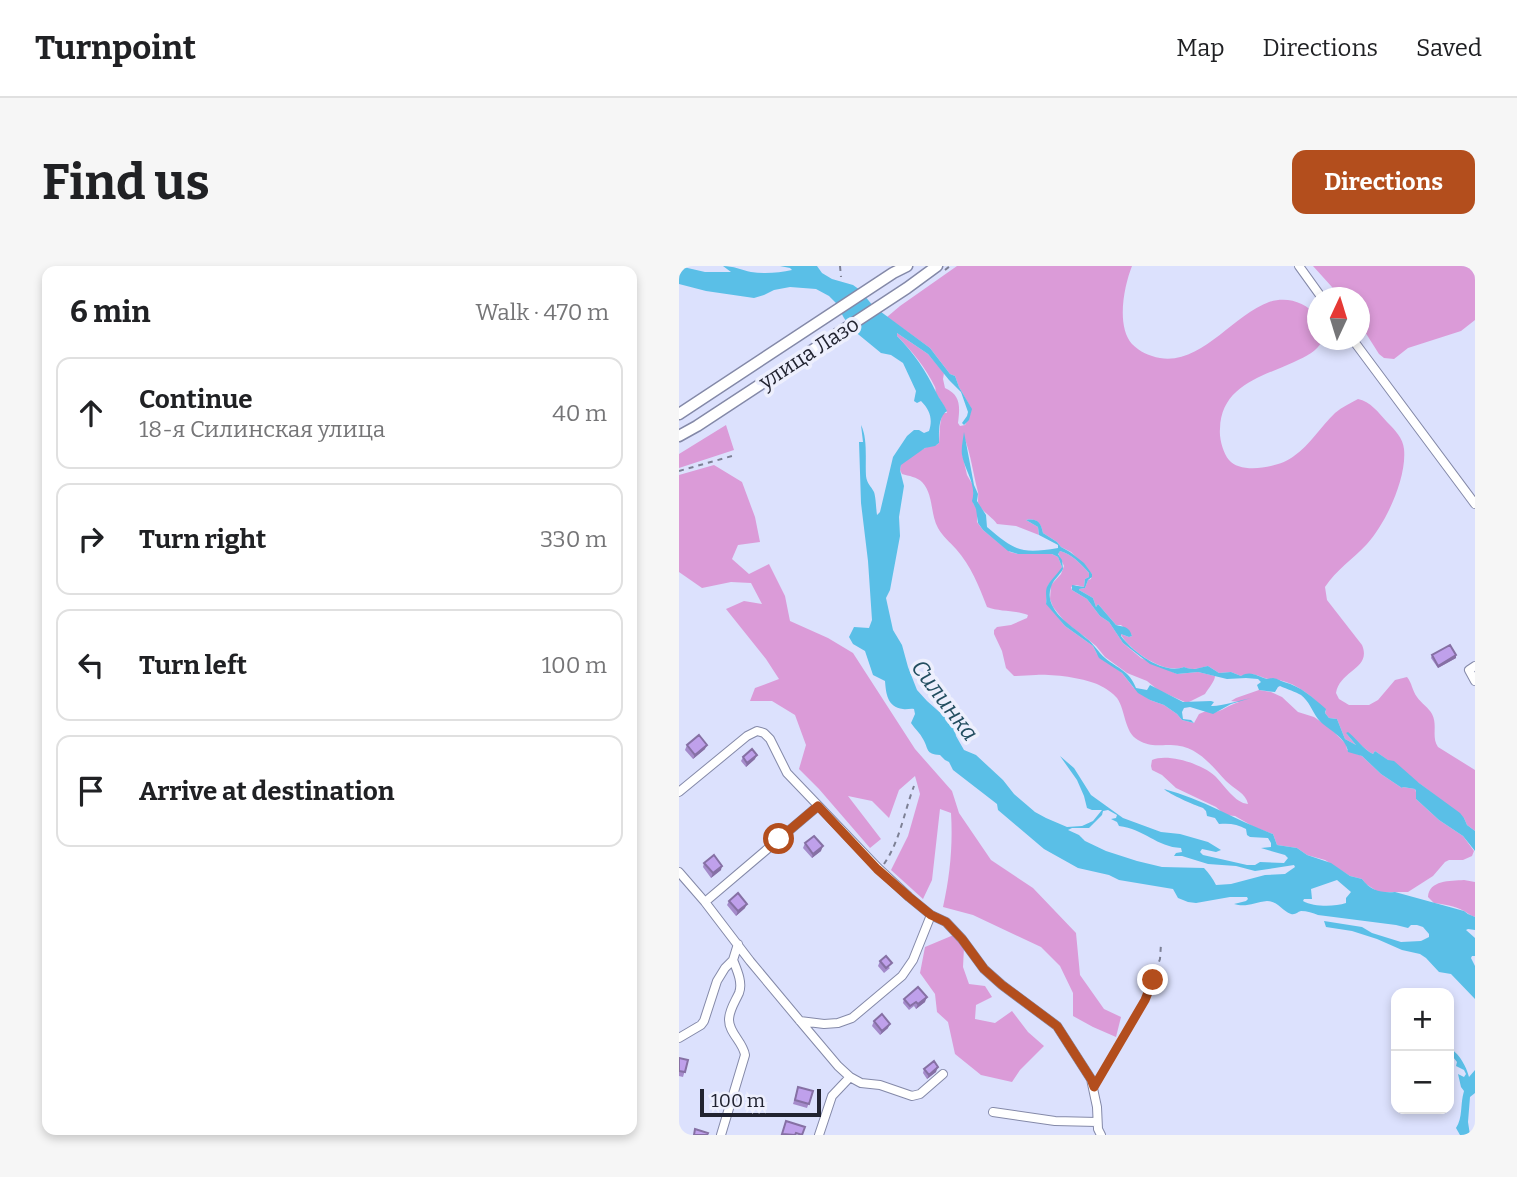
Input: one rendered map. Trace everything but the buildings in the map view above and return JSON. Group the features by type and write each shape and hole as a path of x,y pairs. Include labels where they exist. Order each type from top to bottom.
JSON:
{"main road":[{"name":"улица Лазо","path":"683,411 907,266"},
{"name":"улица Лазо","path":"679,436 937,266"}],"street":[{"path":"1299,266 1314,287"},
{"path":"1360,350 1475,505"},
{"path":"1475,666 1469,670 1475,681"},
{"path":"679,792 747,736 757,732 764,733 770,739 787,773 880,871 931,915 946,922 984,969 1002,985 1057,1026 1091,1079 1101,1135"},
{"path":"705,902 818,806"},
{"path":"679,872 800,1021 850,1077 861,1083 880,1085 912,1096 920,1094 943,1074"},
{"path":"800,1021 831,1024 852,1018 902,976 913,960 931,915"},
{"path":"679,1038 704,1021 717,981 733,960 738,944"},
{"path":"721,1135 745,1055 744,1048 728,1021 740,985 733,960"},
{"path":"819,1135 832,1096 850,1077"},
{"path":"993,1112 1055,1121 1097,1122"}],"path":[{"path":"840,266 841,277"},
{"path":"679,471 732,456"},
{"path":"880,871 890,856 914,786"},
{"path":"1094,1087 1145,1000 1160,959 1161,944"}],"shaded area":[{"path":"957,266 1132,266 1124,295 1124,327 1135,347 1160,358 1175,358 1203,347 1256,308 1269,302 1282,300 1307,307 1307,350 1315,350 1303,358 1256,378 1235,393 1222,414 1222,445 1229,460 1235,465 1261,468 1280,463 1300,452 1335,413 1358,399 1374,408 1398,434 1403,445 1404,461 1399,486 1388,512 1367,544 1325,587 1327,600 1362,645 1364,653 1359,665 1343,679 1336,693 1339,699 1349,705 1369,705 1378,700 1395,680 1407,677 1417,697 1432,714 1438,747 1475,770 1475,831 1467,825 1464,818 1375,751 1373,754 1369,752 1346,733 1356,745 1345,739 1337,719 1329,718 1316,701 1293,685 1251,674 1241,676 1231,672 1219,673 1208,666 1193,669 1167,668 1132,648 1121,635 1129,637 1131,634 1121,625 1116,625 1098,604 1096,607 1093,598 1079,590 1085,588 1092,574 1071,552 1043,533 1036,521 1026,520 1038,527 1039,535 1016,526 997,524 979,506 964,437 962,453 967,475 974,487 973,503 977,510 977,522 1010,552 1052,554 1058,557 1062,567 1048,585 1046,603 1065,626 1093,646 1097,654 1150,700 1164,705 1182,720 1194,723 1199,714 1219,711 1239,702 1231,701 1236,698 1259,690 1282,697 1298,712 1314,717 1330,728 1346,744 1347,750 1362,756 1381,774 1402,788 1415,789 1416,799 1439,820 1463,836 1474,851 1472,856 1445,862 1433,876 1408,892 1378,892 1362,879 1350,876 1325,860 1307,855 1297,848 1277,845 1273,834 1235,816 1225,815 1216,807 1176,788 1152,770 1152,760 1176,759 1202,767 1215,776 1234,797 1248,804 1242,794 1195,751 1179,746 1150,745 1133,736 1117,698 1111,692 1093,683 1068,677 1014,676 1006,668 994,630 1027,618 1028,615 987,607 966,562 938,528 926,487 920,480 902,474 900,470 901,464 914,455 939,443 940,424 943,413 947,413 927,373 897,333 928,354 944,373 945,388 957,398 960,426 965,425 971,408 955,376 950,374 930,348 887,317"},
{"path":"1313,266 1475,266 1475,320 1461,331 1408,348 1394,359 1384,358 1370,340 1370,287 1332,287"},
{"path":"726,425 734,450 679,468 679,454"},
{"path":"714,465 742,482 755,517 760,542 738,545 732,559 749,574 769,564 785,596 790,621 853,653 915,749 952,791 959,813 991,860 1033,888 1076,933 1080,975 1104,1009 1121,1017 1116,1037 1073,1016 1073,993 1060,966 1041,947 973,915 943,907 952,837 951,813 940,809 932,880 923,899 891,870 908,836 920,794 915,776 899,790 889,818 872,801 848,796 881,839 870,848 799,769 806,745 795,715 772,701 750,701 755,688 779,679 726,609 744,601 762,604 751,583 731,582 702,588 679,572 679,475"},
{"path":"1060,551 1072,557 1089,573 1084,587 1076,585 1071,587 1072,590 1087,599 1100,616 1109,622 1123,643 1141,658 1177,674 1198,672 1215,676 1205,694 1187,703 1158,690 1105,657 1096,646 1065,622 1050,599 1051,585 1064,566 1058,553"},
{"path":"1464,880 1475,882 1475,917 1457,908 1434,903 1428,897 1429,891 1436,884"},
{"path":"956,934 964,947 963,967 969,984 985,986 992,997 976,1005 975,1019 995,1023 1012,1011 1028,1032 1044,1046 1012,1082 981,1075 955,1054 948,1022 937,1012 935,994 920,973 925,947"}],"water":[{"path":"679,266 705,272 731,272 723,266 766,273 792,270 780,266 817,266 832,279 860,290 873,306 930,348 950,374 955,376 972,409 969,420 964,425 962,423 968,412 961,392 928,354 897,333 924,370 947,411 941,421 939,443 925,448 901,465 904,486 899,517 900,536 890,590 886,598 893,630 902,645 917,690 954,725 956,736 964,750 976,755 1035,812 1067,827 1082,826 1093,821 1102,810 1087,808 1077,780 1060,756 1074,768 1091,795 1123,818 1161,832 1208,842 1221,850 1216,852 1202,849 1200,852 1203,855 1247,865 1260,862 1284,863 1288,858 1261,848 1271,847 1268,838 1250,837 1246,829 1240,826 1219,824 1215,818 1207,816 1203,808 1164,789 1192,798 1273,834 1277,845 1297,848 1307,855 1331,863 1377,890 1395,892 1464,911 1475,917 1475,930 1466,930 1475,938 1475,956 1471,958 1475,966 1475,999 1451,974 1439,972 1420,954 1352,931 1326,927 1324,921 1362,927 1401,942 1421,941 1429,937 1423,927 1417,925 1408,928 1303,911 1291,914 1271,901 1234,904 1246,901 1247,897 1188,902 1178,898 1173,889 1119,880 1078,868 1044,849 998,810 997,804 953,770 949,762 930,752 911,723 914,709 898,708 891,702 885,681 873,675 865,651 853,644 849,637 854,627 869,628 872,620 861,503 861,425 865,443 866,476 874,492 877,515 893,457 914,430 924,433 929,431 930,427 930,415 921,401 914,401 916,391 903,363 891,355 881,353 853,330 836,303 816,289 790,287 754,298 679,284","holes":["1108,810 1117,815 1111,819 1119,826 1165,845 1181,848 1182,852 1174,856 1255,871 1295,867 1285,874 1265,875 1216,885 1204,868 1162,867 1137,861 1106,851 1068,830 1089,828 1103,811","1337,880 1351,892 1346,903 1324,906 1303,901 1312,899 1311,889"]},
{"path":"964,432 978,494 977,501 986,515 987,527 1019,549 1035,551 1058,548 1058,545 1039,535 1038,527 1026,520 1038,522 1043,533 1084,563 1092,577 1085,588 1079,590 1093,598 1096,607 1098,604 1116,625 1129,630 1132,636 1121,636 1133,649 1167,668 1194,669 1208,666 1219,673 1275,678 1302,690 1326,709 1325,713 1329,718 1337,719 1345,739 1356,745 1346,733 1348,732 1369,752 1373,754 1375,751 1394,761 1460,813 1467,825 1475,831 1475,851 1463,836 1439,820 1416,799 1415,789 1402,788 1381,774 1362,756 1348,752 1340,737 1318,719 1301,695 1280,686 1275,692 1259,690 1257,685 1261,682 1258,679 1227,679 1198,672 1177,674 1150,664 1123,643 1109,622 1100,616 1087,599 1072,590 1072,585 1084,587 1089,573 1072,557 1060,551 1058,554 1063,569 1052,584 1051,603 1060,617 1089,640 1105,658 1127,673 1136,688 1147,690 1150,685 1183,702 1214,702 1211,706 1251,698 1231,704 1213,714 1190,707 1184,708 1183,719 1194,723 1182,720 1164,705 1138,693 1122,673 1099,658 1093,646 1065,626 1046,604 1047,587 1062,567 1058,557 1052,554 1018,554 1008,551 978,523 972,501 972,484 962,455"},
{"path":"1454,1052 1469,1077 1475,1070 1475,1093 1470,1097 1468,1122 1470,1135 1460,1135 1456,1128 1460,1120 1464,1091 1458,1074 1464,1077 1466,1074 1456,1066"}],"route":[{"path":"779,839 818,806 877,869 931,915 946,922 984,969 1057,1026 1094,1087 1145,1000 1153,980"}],"water label":[{"name":"Силинка","path":"945,700"}]}
